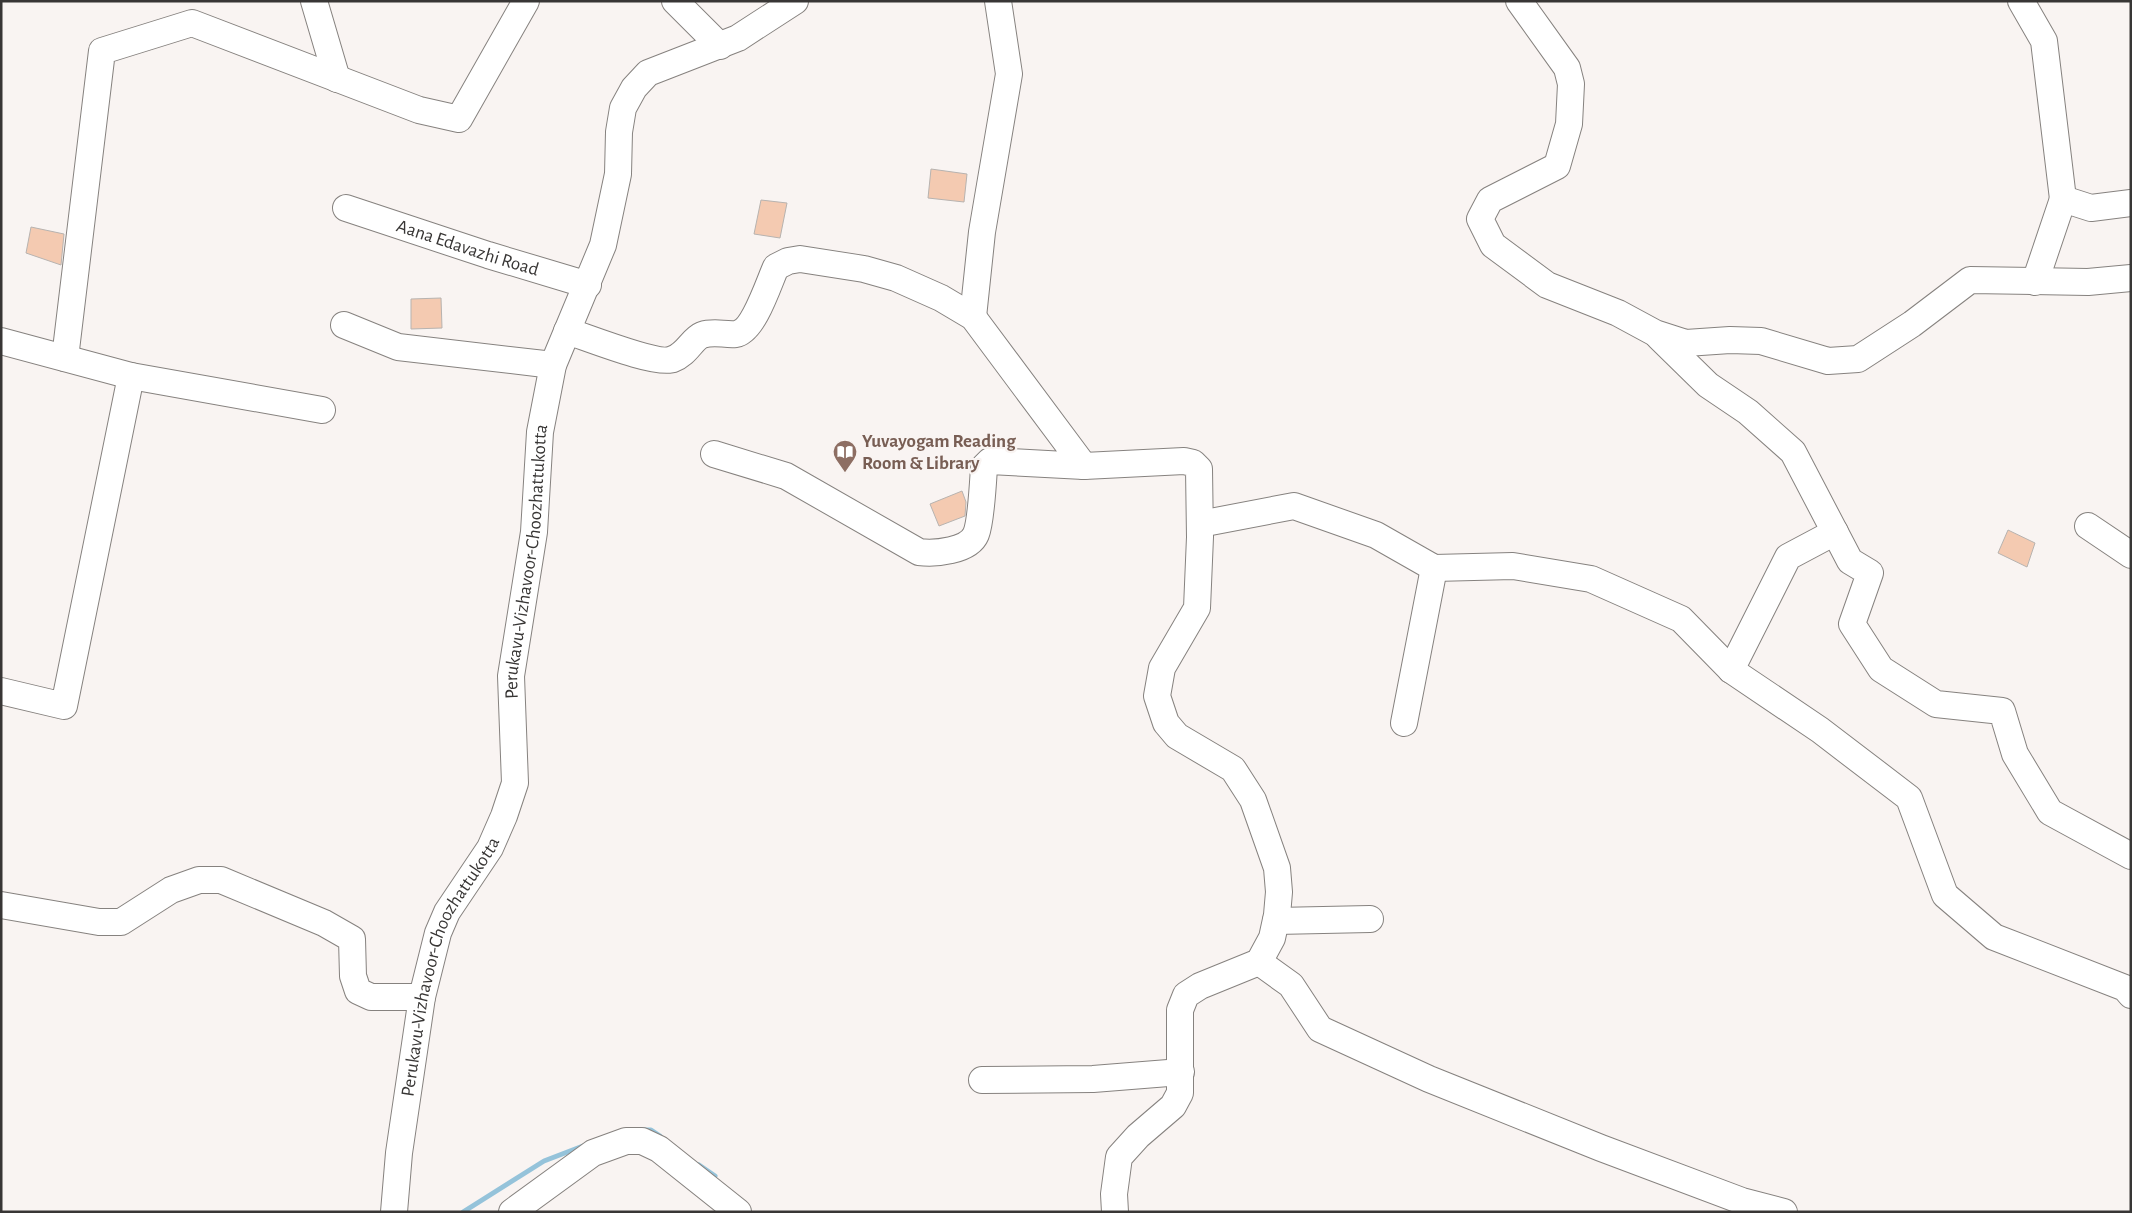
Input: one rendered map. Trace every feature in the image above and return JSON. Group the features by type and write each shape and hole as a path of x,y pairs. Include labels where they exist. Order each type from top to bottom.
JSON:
{"street":[{"path":"314,1 337,79"},
{"path":"65,358 102,51 192,23 419,110 459,119 526,1"},
{"path":"675,1 720,46"},
{"name":"Perukavu-Vizhavoor-Choozhattukotta","path":"394,1212 399,1153 422,997 438,932 447,912 490,848 504,816 514,783 511,676 534,532 540,432 553,365 588,285 603,245 618,174 619,132 624,108 634,88 648,73 738,38 795,1"},
{"path":"974,317 982,232 1009,74 998,1"},
{"path":"1518,1 1567,68 1571,84 1569,124 1557,166 1490,200 1480,219 1493,245 1547,285 1618,313 1655,333 1686,343 1730,340 1761,341 1828,361 1858,359 1912,324 1970,280 2088,282 2131,278"},
{"path":"2021,1 2044,41 2063,199 2035,282"},
{"path":"2063,199 2091,208 2131,203"},
{"name":"Aana Edavazhi Road","path":"346,208 488,255 588,285"},
{"path":"567,331 654,359 671,360 685,354 699,336 712,332 738,334 750,325 776,267 788,261 800,259 864,269 896,278 941,298 974,317 1084,466"},
{"path":"344,326 398,347 553,365"},
{"path":"1655,333 1708,385 1748,412 1793,452 1850,561 1870,573 1852,624 1881,669 1936,704 2002,711 2015,754 2050,812 2131,856"},
{"path":"1,341 131,376 322,410"},
{"path":"1,691 64,706 131,376"},
{"path":"714,454 786,476 919,552 932,554 968,544 976,534 984,467 990,461 1084,466 1184,461 1193,463 1199,469 1200,524 1197,608 1162,668 1157,696 1166,723 1176,736 1233,769 1253,800 1277,868 1279,892 1276,921 1272,938 1259,962 1200,986 1186,994 1180,1010 1180,1093 1173,1106 1138,1136 1120,1157 1114,1194 1115,1212"},
{"path":"1200,524 1294,506 1376,535 1434,568 1513,566 1591,579 1681,619 1731,670 1820,730 1909,798 1945,895 1994,937 2125,988 2131,995"},
{"path":"2088,526 2131,555"},
{"path":"1731,670 1788,557 1835,532"},
{"path":"1404,723 1434,568"},
{"path":"1,905 99,922 121,922 171,890 199,880 221,880 324,923 352,939 353,976 358,991 377,998 422,997"},
{"path":"1276,921 1370,919"},
{"path":"1259,962 1291,985 1320,1029 1429,1079 1601,1148 1742,1201 1784,1212"},
{"path":"982,1080 1092,1079 1181,1072"},
{"path":"512,1212 593,1153 626,1141 642,1141 659,1149 738,1212"}],"building":[{"path":"931,169 967,174 964,202 928,198"},
{"path":"761,200 787,203 780,238 754,234"},
{"path":"31,227 64,234 61,265 26,253"},
{"path":"441,298 442,328 411,329 411,299"},
{"path":"962,491 966,502 965,516 939,526 930,504"},
{"path":"2008,530 2035,543 2027,567 1998,553"}],"waterway":[{"path":"643,1130 651,1130 660,1136"},
{"path":"463,1212 544,1161 583,1146"},
{"path":"699,1165 715,1176"}],"place":[{"name":"Yuvayogam Reading Room & Library","path":"845,473"}]}
